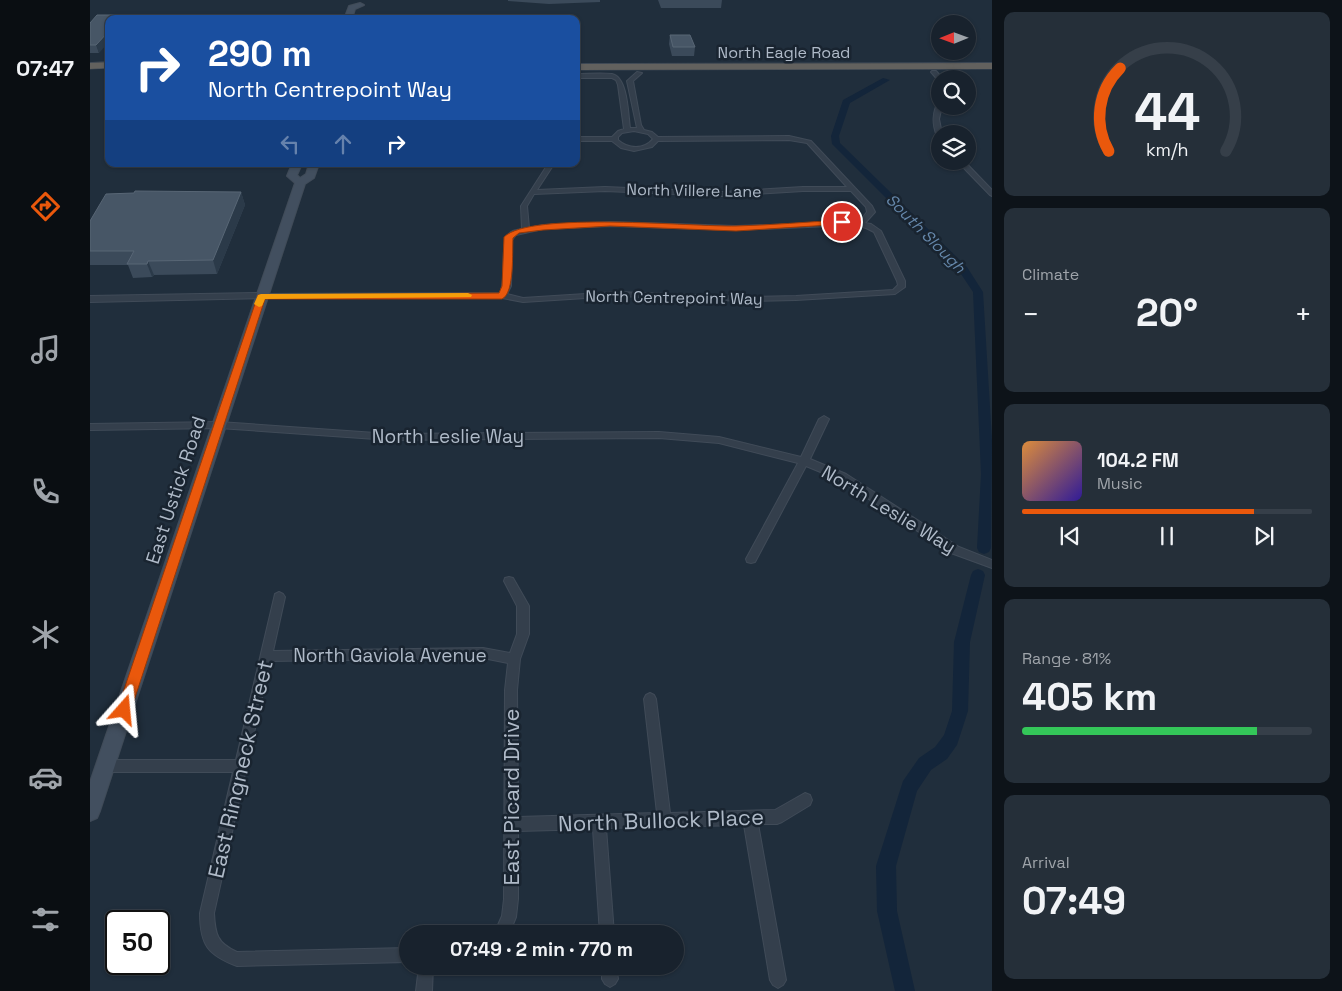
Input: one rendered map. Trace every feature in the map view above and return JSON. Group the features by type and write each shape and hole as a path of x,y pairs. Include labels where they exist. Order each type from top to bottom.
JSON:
{"highway":[{"path":"90,66 105,65"},
{"name":"North Eagle Road","path":"580,67 992,66"},
{"path":"639,73 642,71 692,70 695,67"},
{"path":"707,73 716,70 804,70 810,67"},
{"path":"90,72 105,72"},
{"name":"North Eagle Road","path":"976,73 992,72"},
{"name":"North Eagle Road","path":"580,75 707,73 931,76"}],"main road":[{"path":"349,15 352,8 361,3 365,8 363,13"},
{"name":"East Ustick Road","path":"296,167 292,176 300,182"},
{"name":"East Ustick Road","path":"90,811 300,182 310,176 313,167"}],"street":[{"path":"639,73 630,81 638,125 641,130"},
{"path":"580,75 613,76 618,78 621,82 627,130"},
{"path":"502,296 507,286 508,237 517,231 569,225 610,224 736,228 842,222 861,224 870,212 869,206 809,142 789,138 656,139 650,133 641,130 620,132 615,139"},
{"path":"580,139 615,139 622,146 640,149 650,147 656,139"},
{"path":"526,230 524,206 549,167"},
{"path":"969,170 992,194"},
{"name":"North Villere Lane","path":"533,192 614,189 722,194 803,189 854,189"},
{"name":"North Centrepoint Way","path":"90,300 261,296 502,296 523,300 545,300 617,294 753,299 796,298 898,290 902,285 901,281 877,231 861,224"},
{"name":"North Leslie Way","path":"750,559 804,461 824,419"},
{"name":"North Leslie Way","path":"90,427 219,425 390,438 659,435 719,440 804,461 844,477 955,550 992,564"},
{"name":"East Picard Drive","path":"505,925 509,917 511,899 511,690 514,659 523,634 523,606 509,581"},
{"name":"East Ringneck Street","path":"279,597 207,913 207,929 211,942 220,953 238,958 399,955"},
{"name":"North Gaviola Avenue","path":"266,656 483,653 514,659"},
{"path":"650,699 664,820"},
{"path":"105,766 240,766"},
{"name":"North Bullock Place","path":"511,824 777,817 805,800"},
{"path":"750,818 778,980"},
{"path":"599,822 606,925"},
{"path":"424,991 425,975"}],"building":[{"path":"97,15 105,15 105,35 96,45 90,45 90,23"},
{"path":"670,35 690,35 695,47 673,47"},
{"path":"135,191 241,192 213,260 148,261 147,264 127,264 134,251 90,251 90,221 106,194 134,193"}],"waterway":[{"name":"South Slough","path":"886,80 846,102 835,136 836,144 963,269 978,292 988,474 984,548"},
{"name":"South Slough","path":"905,991 887,911 886,866 909,787 925,764 941,753 951,739 960,711 962,642 978,575"}],"slow traffic":[{"path":"259,304 261,296 468,295"}],"route":[{"path":"124,710 261,296 502,296 507,286 508,237 517,231 543,227 610,224 769,228 842,222"}]}
